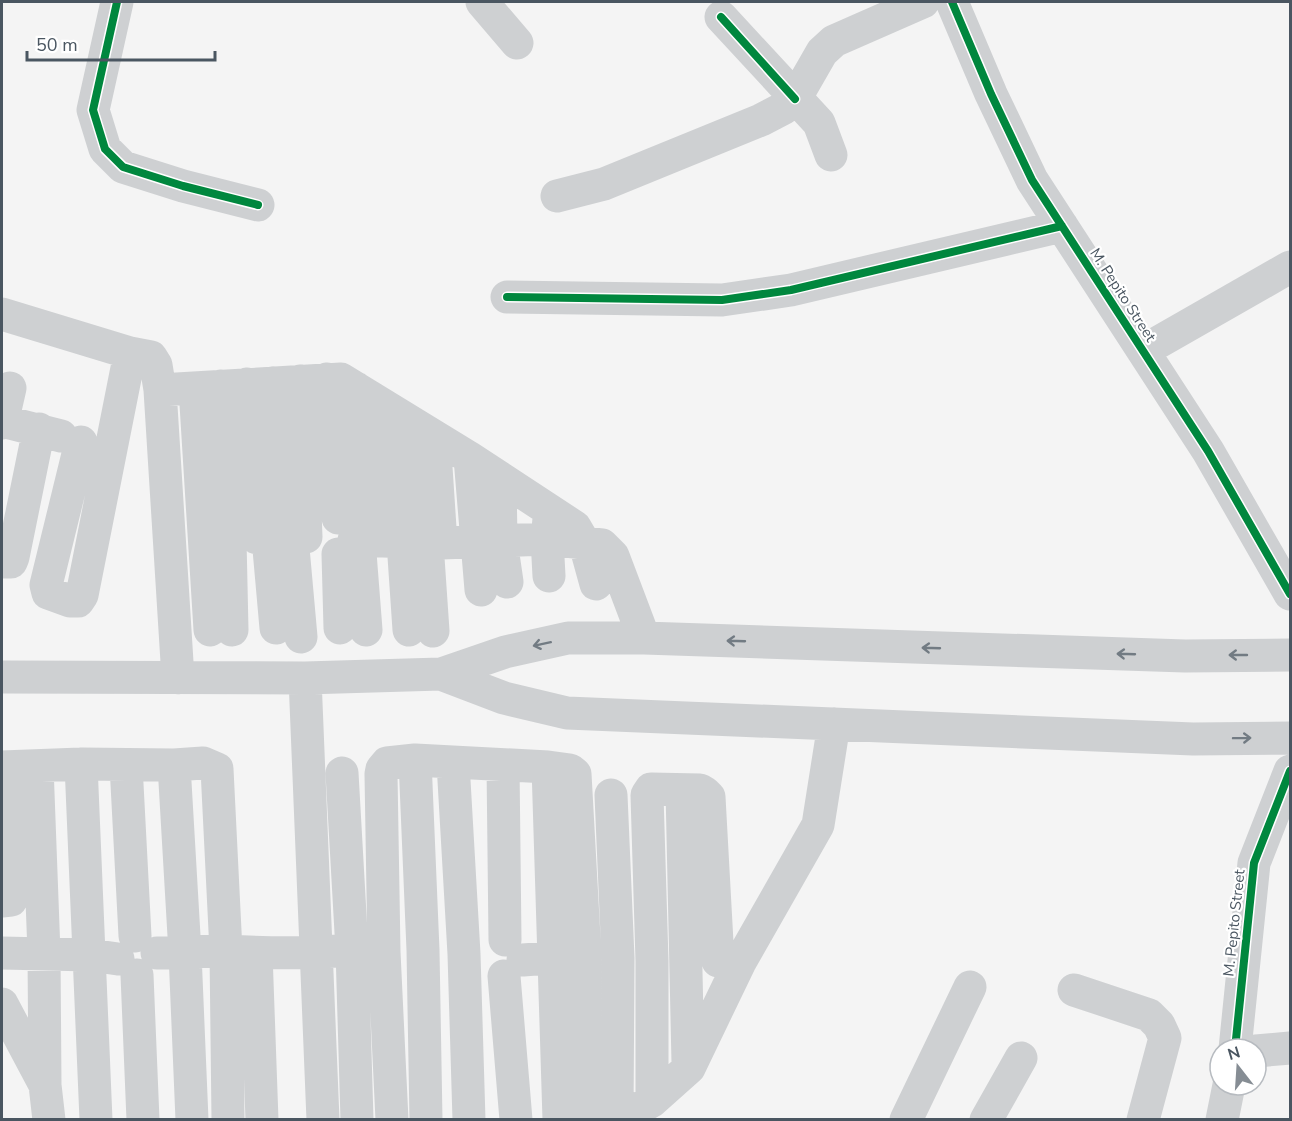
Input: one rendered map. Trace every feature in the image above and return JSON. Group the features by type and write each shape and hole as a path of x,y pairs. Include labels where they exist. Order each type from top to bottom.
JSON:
{"street":[{"path":"117,2 93,110 105,149 123,167 183,186 258,205"},
{"path":"482,2 517,43"},
{"path":"558,196 604,184 761,120 784,108 795,99 822,52 834,41 923,2"},
{"name":"M. Pepito Street","path":"952,2 991,94 1032,180 1208,451 1290,594"},
{"path":"721,17 795,99 803,103 819,123 831,155"},
{"path":"507,297 722,300 791,290 1062,226"},
{"path":"1143,351 1290,267"},
{"path":"2,314 130,353 151,357 156,365 160,390 178,678"},
{"path":"10,388 2,422 39,429 96,445 130,353"},
{"path":"160,390 274,384 409,422 470,458"},
{"path":"274,384 392,535 527,584"},
{"path":"274,384 392,535 527,584"},
{"path":"274,384 392,535 527,584"},
{"path":"274,384 392,535 527,584"},
{"path":"321,630 392,535 409,422"},
{"path":"321,630 392,535 409,422"},
{"path":"2,562 11,562 13,557 39,429"},
{"path":"321,630 392,535 470,458"},
{"path":"321,630 392,535 470,458"},
{"path":"170,540 392,535 602,545 613,556 644,638"},
{"path":"321,630 392,535"},
{"path":"321,630 392,535"},
{"path":"2,677 305,678 441,674 505,652 568,638 644,638 1173,655 1290,655"},
{"path":"441,674 504,698 567,713 1193,739 1290,738"},
{"path":"305,678 323,1119"},
{"path":"611,795 618,957 618,1119 652,1101 688,1068 729,962 818,825 834,724"},
{"path":"414,760 423,950 426,1119"},
{"path":"392,1119 384,952 382,769 387,763 414,760 548,767 518,957 469,1119"},
{"path":"2,901 11,900 14,894 4,767 204,763 217,769 262,1119"},
{"path":"453,763 518,957 584,1119"},
{"path":"81,764 137,955 192,1119"},
{"path":"126,765 137,955 143,1119"},
{"path":"96,1119 137,955 174,765"},
{"path":"503,765 518,957 516,1119"},
{"path":"38,766 44,953 45,1085 48,1119"},
{"name":"M. Pepito Street","path":"1236,1037 1254,863 1290,771"},
{"path":"342,773 352,950 357,1119"},
{"path":"652,1101 652,961 647,795 651,789 700,790 709,797 729,962"},
{"path":"682,789 688,1068"},
{"path":"2,953 137,955 423,950 518,957 618,957 685,963 729,962"},
{"path":"228,1119 241,952"},
{"path":"518,957 559,1119"},
{"path":"906,1119 970,987"},
{"path":"1074,990 1149,1015 1159,1025 1165,1038 1143,1119"},
{"path":"2,1004 45,1085"},
{"path":"1268,1050 1290,1048"},
{"path":"986,1119 1021,1058"},
{"path":"1222,1119 1227,1097"}],"cycle path":[{"path":"117,2 93,110 105,149 123,167 183,186 258,205"},
{"path":"952,2 991,94 1032,180 1208,451 1290,594"},
{"path":"721,17 795,99"},
{"path":"507,297 722,300 791,290 1062,226"},
{"path":"1236,1037 1254,863 1290,771"}]}
